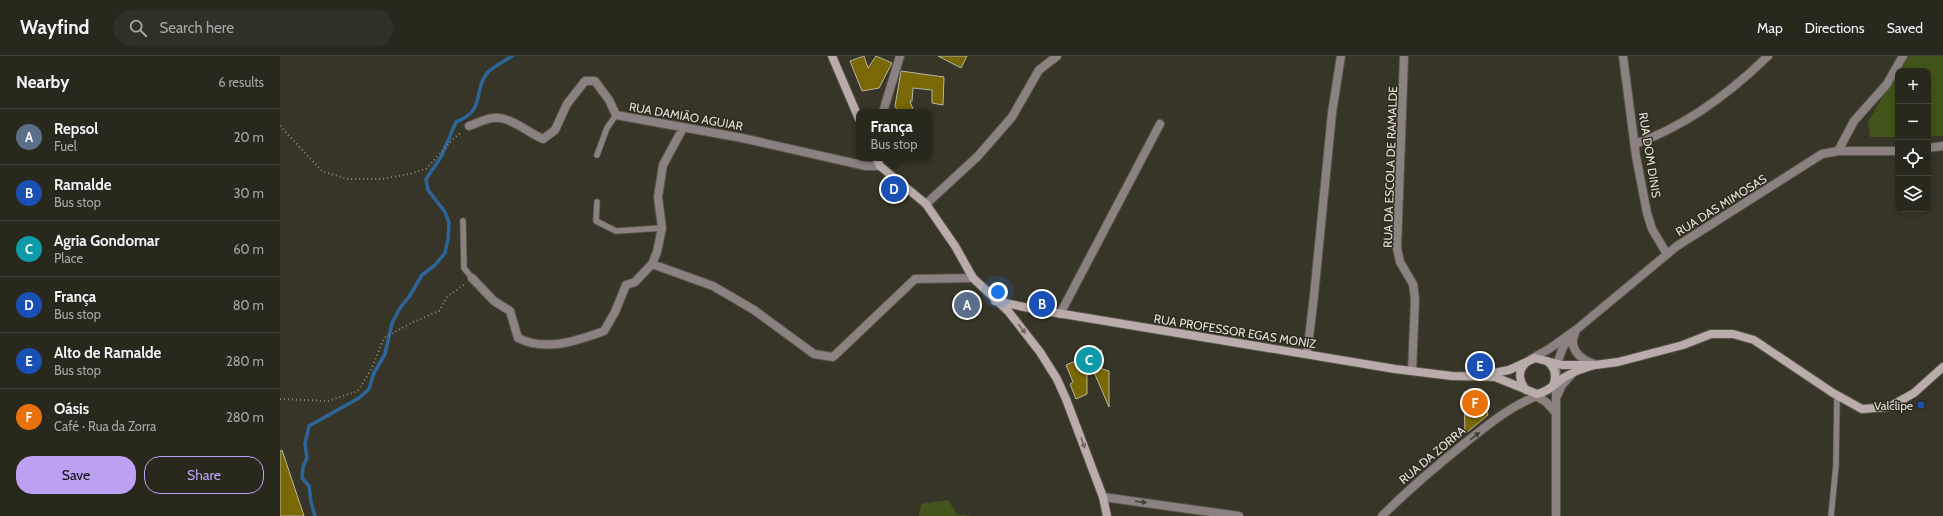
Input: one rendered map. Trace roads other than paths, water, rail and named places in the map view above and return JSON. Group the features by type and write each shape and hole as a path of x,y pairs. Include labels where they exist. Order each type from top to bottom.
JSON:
{"main road":[{"path":"832,56 856,112"},
{"path":"878,161 880,166 926,204 955,246 973,278 1008,311 1040,352 1057,379 1079,432 1102,497 1107,516"},
{"name":"RUA PROFESSOR EGAS MONIZ","path":"996,301 1060,314 1412,371 1452,376 1495,377 1534,393 1554,385 1575,371 1683,345 1711,334 1733,334 1754,340 1862,409 1889,407 1914,393 1943,367"},
{"name":"RUA PROFESSOR EGAS MONIZ","path":"1472,376 1498,372 1529,360 1540,358 1557,364 1595,365"},
{"path":"1529,360 1524,364 1520,375 1520,380 1534,393"},
{"path":"1546,360 1554,369 1556,375 1554,385"}],"street":[{"path":"884,109 900,56"},
{"path":"926,204 978,156 1012,117 1039,70 1057,56"},
{"path":"1306,354 1314,296 1332,113 1341,56"},
{"name":"RUA DA ESCOLA DE RAMALDE","path":"1404,56 1398,248 1400,262 1413,284 1415,299 1412,371"},
{"name":"RUA DOM DINIS","path":"1623,56 1635,144 1647,212 1652,229 1667,254"},
{"path":"1635,144 1657,136 1696,112 1742,81 1768,56"},
{"path":"1838,151 1854,121 1887,84 1903,56"},
{"name":"RUA DAMIÃO AGUIAR","path":"469,126 494,118 511,121 530,134 543,139 555,130 567,104 585,80 595,81 609,100 616,115 764,143 866,166 880,166"},
{"path":"1060,314 1160,124"},
{"path":"472,278 494,301 510,311 518,338 531,344 564,344 604,331 615,312 626,285 635,282 652,264 657,252 662,228 658,197 663,165 683,128"},
{"path":"1931,148 1943,146"},
{"name":"RUA DAS MIMOSAS","path":"1529,360 1549,349 1577,329 1667,254 1822,154 1838,151 1895,150"},
{"path":"652,264 713,286 754,310 814,354 833,357 916,279 973,278"},
{"path":"1577,329 1573,338 1574,350 1584,361 1595,365"},
{"name":"RUA DAS MIMOSAS","path":"1556,375 1557,364 1563,347 1577,329"},
{"path":"1555,402 1562,385 1575,371"},
{"path":"1554,385 1556,516"},
{"path":"1534,393 1546,402 1555,412"},
{"name":"RUA DA ZORRA","path":"1382,516 1418,480 1479,432 1534,393"},
{"path":"1523,401 1535,399 1546,402"},
{"path":"1102,497 1239,516"}],"lane":[{"path":"597,155 606,128 616,115"},
{"path":"597,202 596,221 616,231 662,228"},
{"path":"462,221 464,268 472,278"},
{"path":"1831,516 1836,465 1838,395"}],"waterway":[{"path":"315,516 309,486 302,478 303,467 307,458 305,444 309,426 359,398 369,389 374,373 385,354 392,323 400,308 409,297 422,275 435,265 445,253 449,223 445,212 428,190 426,179 441,157 456,122 466,117 476,106 483,79 493,68 512,56"}],"place":[{"name":"França","path":"894,189"},
{"name":"Ramalde","path":"1042,304"},
{"name":"Repsol","path":"967,305"},
{"name":"Agria Gondomar","path":"1089,360"},
{"name":"Alto de Ramalde","path":"1480,366"},
{"name":"Oásis","path":"1475,403"},
{"name":"Valclipe","path":"1921,405"}]}
